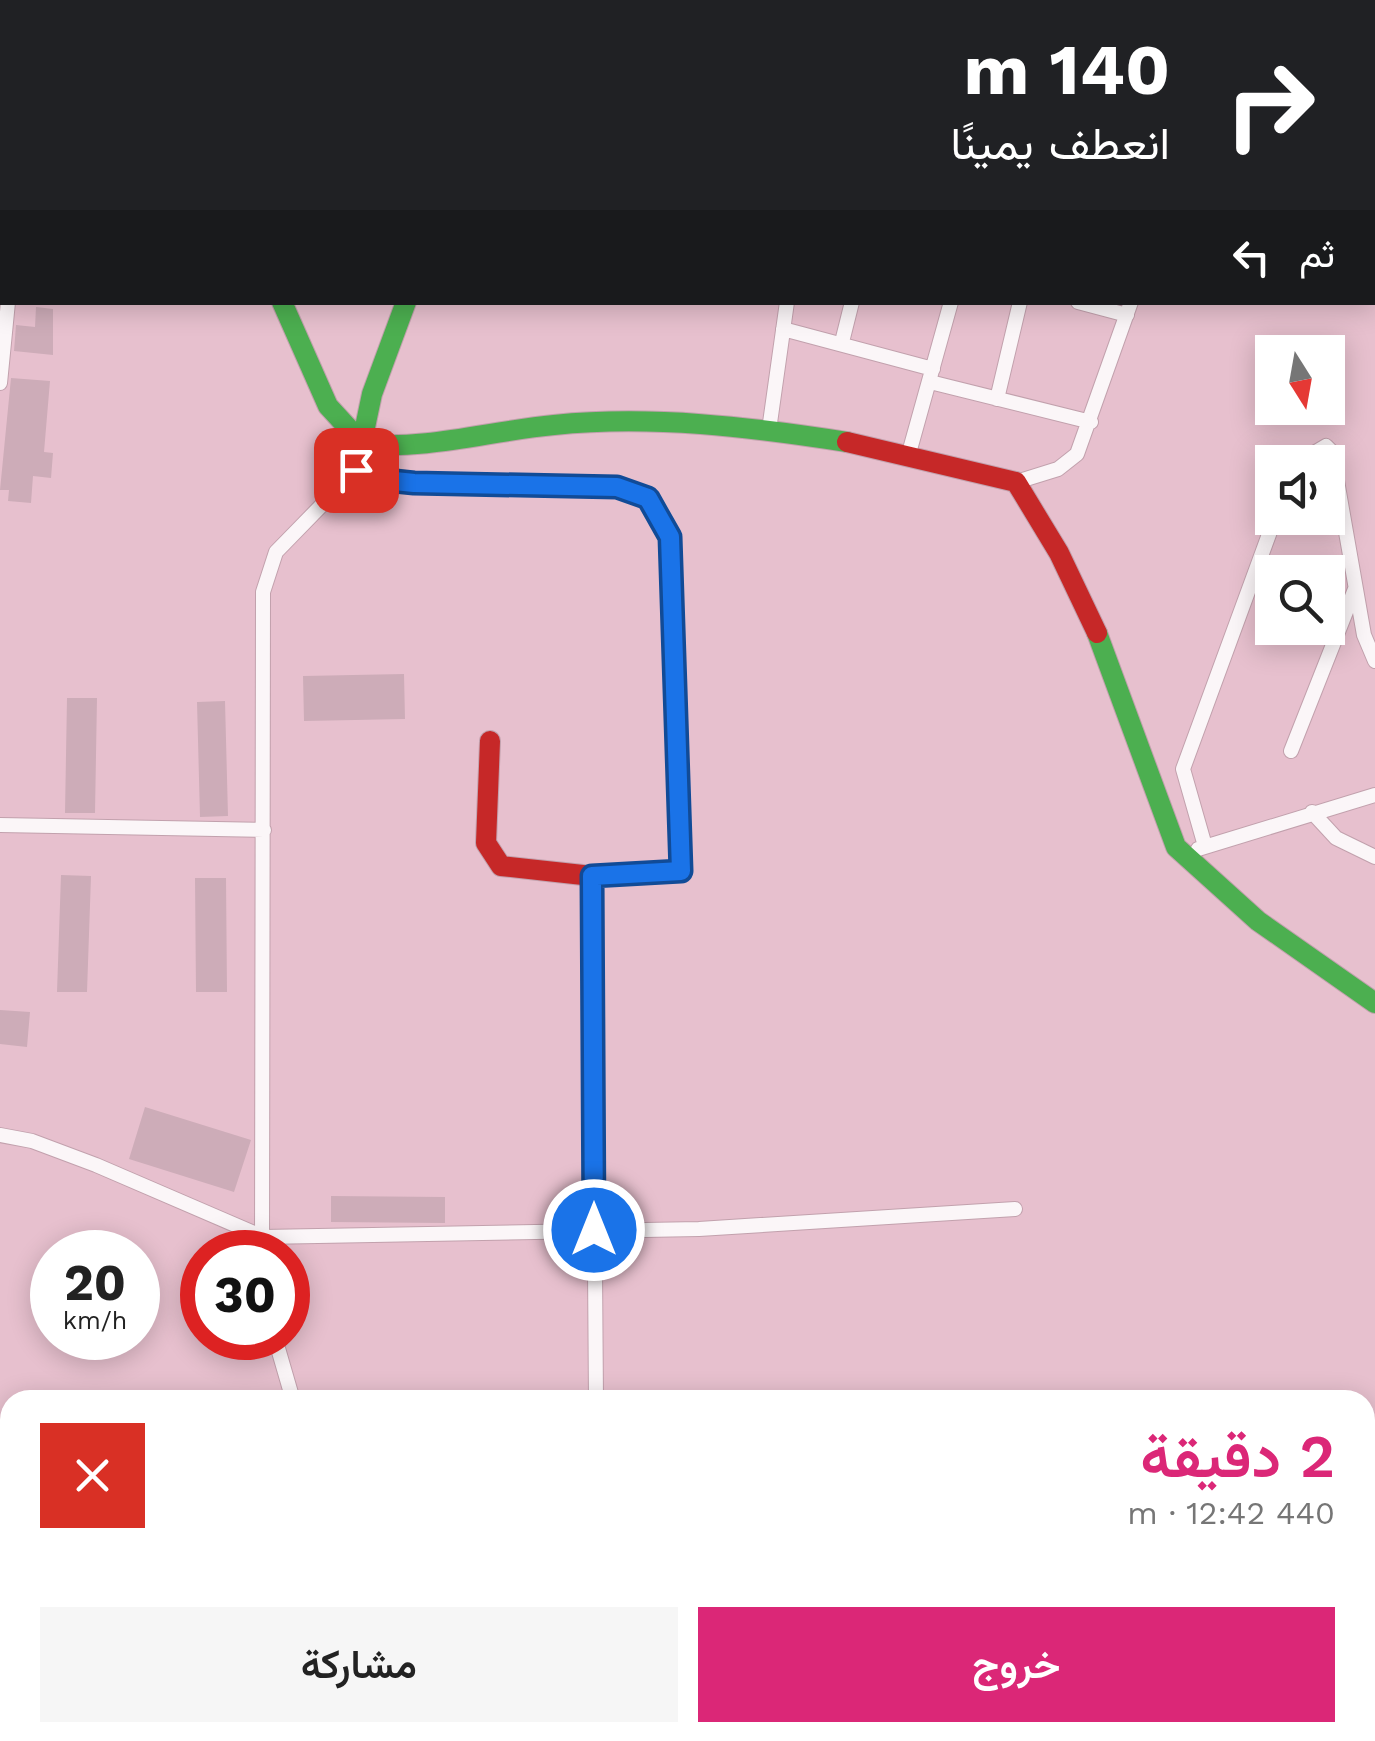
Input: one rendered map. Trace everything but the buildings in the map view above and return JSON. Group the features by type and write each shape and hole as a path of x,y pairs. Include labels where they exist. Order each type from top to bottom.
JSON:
{"street":[{"path":"0,383 8,305"},
{"path":"283,305 328,406 363,444 411,448 578,423 696,422 909,453 1016,482 1069,462 1091,422 1129,309 1100,305"},
{"path":"262,1230 263,592 269,568 288,538 356,470 372,394 405,305"},
{"path":"769,430 787,305"},
{"path":"842,342 851,305"},
{"path":"909,453 951,305"},
{"path":"998,398 1019,305"},
{"path":"783,330 842,342 998,398 1091,422"},
{"path":"356,470 385,480 414,483 617,487 648,498 662,516 670,537 678,664 681,871 592,876 507,869 486,843 490,742"},
{"path":"1016,482 1089,614 1168,831 1184,856 1258,920 1375,1003"},
{"path":"1205,846 1184,769 1269,535"},
{"path":"1343,535 1375,661"},
{"path":"1291,751 1354,589"},
{"path":"1184,856 1205,846 1375,794"},
{"path":"1312,812 1336,838 1375,858"},
{"path":"0,825 264,830"},
{"path":"592,876 596,1390"},
{"path":"0,1135 32,1141 96,1165 231,1230"},
{"path":"310,1243 699,1229 1015,1209"},
{"path":"281,1360 290,1390"}],"traffic: fast":[{"path":"283,305 328,406 363,444 412,444 554,425 627,421 738,427 847,442"},
{"path":"405,305 372,394 356,470 414,483 617,487 647,497 670,537 681,871 633,874"},
{"path":"1097,633 1176,847 1258,921 1375,1003"}],"traffic: jam":[{"path":"847,442 1016,482 1059,553 1097,633"},
{"path":"490,741 486,843 501,866 592,876 633,874"}],"route":[{"path":"356,470 385,480 414,483 501,481 617,487 648,498 662,516 670,537 678,664 681,871 592,876 594,1230"}]}
